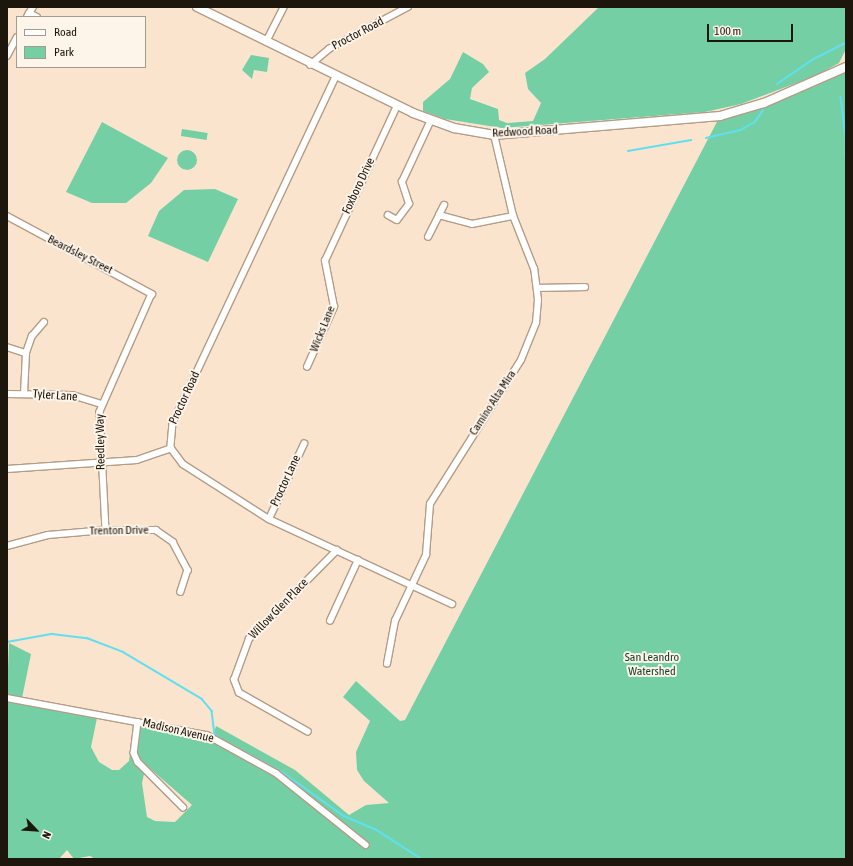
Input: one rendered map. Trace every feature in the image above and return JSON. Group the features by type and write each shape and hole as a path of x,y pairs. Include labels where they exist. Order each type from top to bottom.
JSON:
{"main road":[{"name":"Redwood Road","path":"197,7 310,65 397,106 431,120 494,135 720,116 764,103 846,67"}],"street":[{"path":"28,15 32,7"},
{"path":"266,42 284,7"},
{"name":"Proctor Road","path":"310,65 329,48 408,7"},
{"path":"7,56 16,39"},
{"path":"11,49 16,52"},
{"name":"Proctor Road","path":"171,448 173,423 336,77"},
{"name":"Foxboro Drive","path":"327,267 325,260 397,106"},
{"path":"388,215 397,220 409,204 402,182 431,120"},
{"name":"Camino Alta Mira","path":"387,664 395,621 414,585 426,555 430,504 528,346 537,316 537,288 513,216 494,135"},
{"path":"428,237 444,205"},
{"path":"439,215 472,224 513,216"},
{"name":"Beardsley Street","path":"7,216 152,294"},
{"name":"Wicks Lane","path":"307,367 334,307 327,267"},
{"path":"537,288 575,284 585,287"},
{"name":"Reedley Way","path":"106,530 98,423 101,404 152,294"},
{"path":"24,394 26,353 32,336 44,322"},
{"path":"7,347 26,353"},
{"name":"Tyler Lane","path":"7,394 72,395 101,404"},
{"name":"Proctor Lane","path":"269,519 304,444"},
{"path":"7,469 141,459 171,448 183,464 269,519 414,585 452,604"},
{"name":"Trenton Drive","path":"7,546 48,535 144,528 165,535 188,570 180,592"},
{"name":"Willow Glen Place","path":"308,732 239,693 234,680 249,639 337,550"},
{"path":"330,620 358,560"},
{"name":"Madison Avenue","path":"7,698 206,735 234,748 276,773 366,845"},
{"path":"138,722 134,753 138,762 183,807"}],"green space":[{"path":"599,7 846,7 846,49 839,63 815,76 741,104 705,112 502,128 445,119 423,111 423,102 450,79 463,52 483,64 489,72 472,88 470,99 498,109 499,120 507,123 533,121 541,103 528,89 525,73 545,59"},
{"path":"251,55 269,58 267,72 254,70 252,79 242,70"},
{"name":"San Leandro Watershed","path":"846,67 846,859 95,859 90,856 74,859 67,850 59,859 7,859 7,700 97,718 91,747 99,762 112,770 119,770 129,761 134,724 211,741 216,726 295,770 349,815 366,805 389,803 364,781 357,770 356,752 370,721 343,697 356,681 400,721 405,720 720,116","holes":["146,765 192,805 175,822 155,821 147,817 142,783"]},
{"path":"102,122 168,158 151,183 126,203 92,203 66,192"},
{"path":"182,129 208,133 207,140 181,136"},
{"path":"183,150 191,150 197,156 197,164 191,170 183,170 177,164 177,156"},
{"path":"215,189 238,199 208,262 148,236 159,211 184,190"},
{"path":"9,643 31,654 22,698 7,695"}],"waterway":[{"path":"777,84 812,60 846,43"},
{"path":"841,97 846,135"},
{"path":"706,138 741,130 755,122 763,110"},
{"path":"846,138 846,157"},
{"path":"628,151 691,140"},
{"path":"7,642 52,634 87,638 123,652 202,699 212,711 215,734 226,742 284,773 344,816 375,829 422,859"}]}
